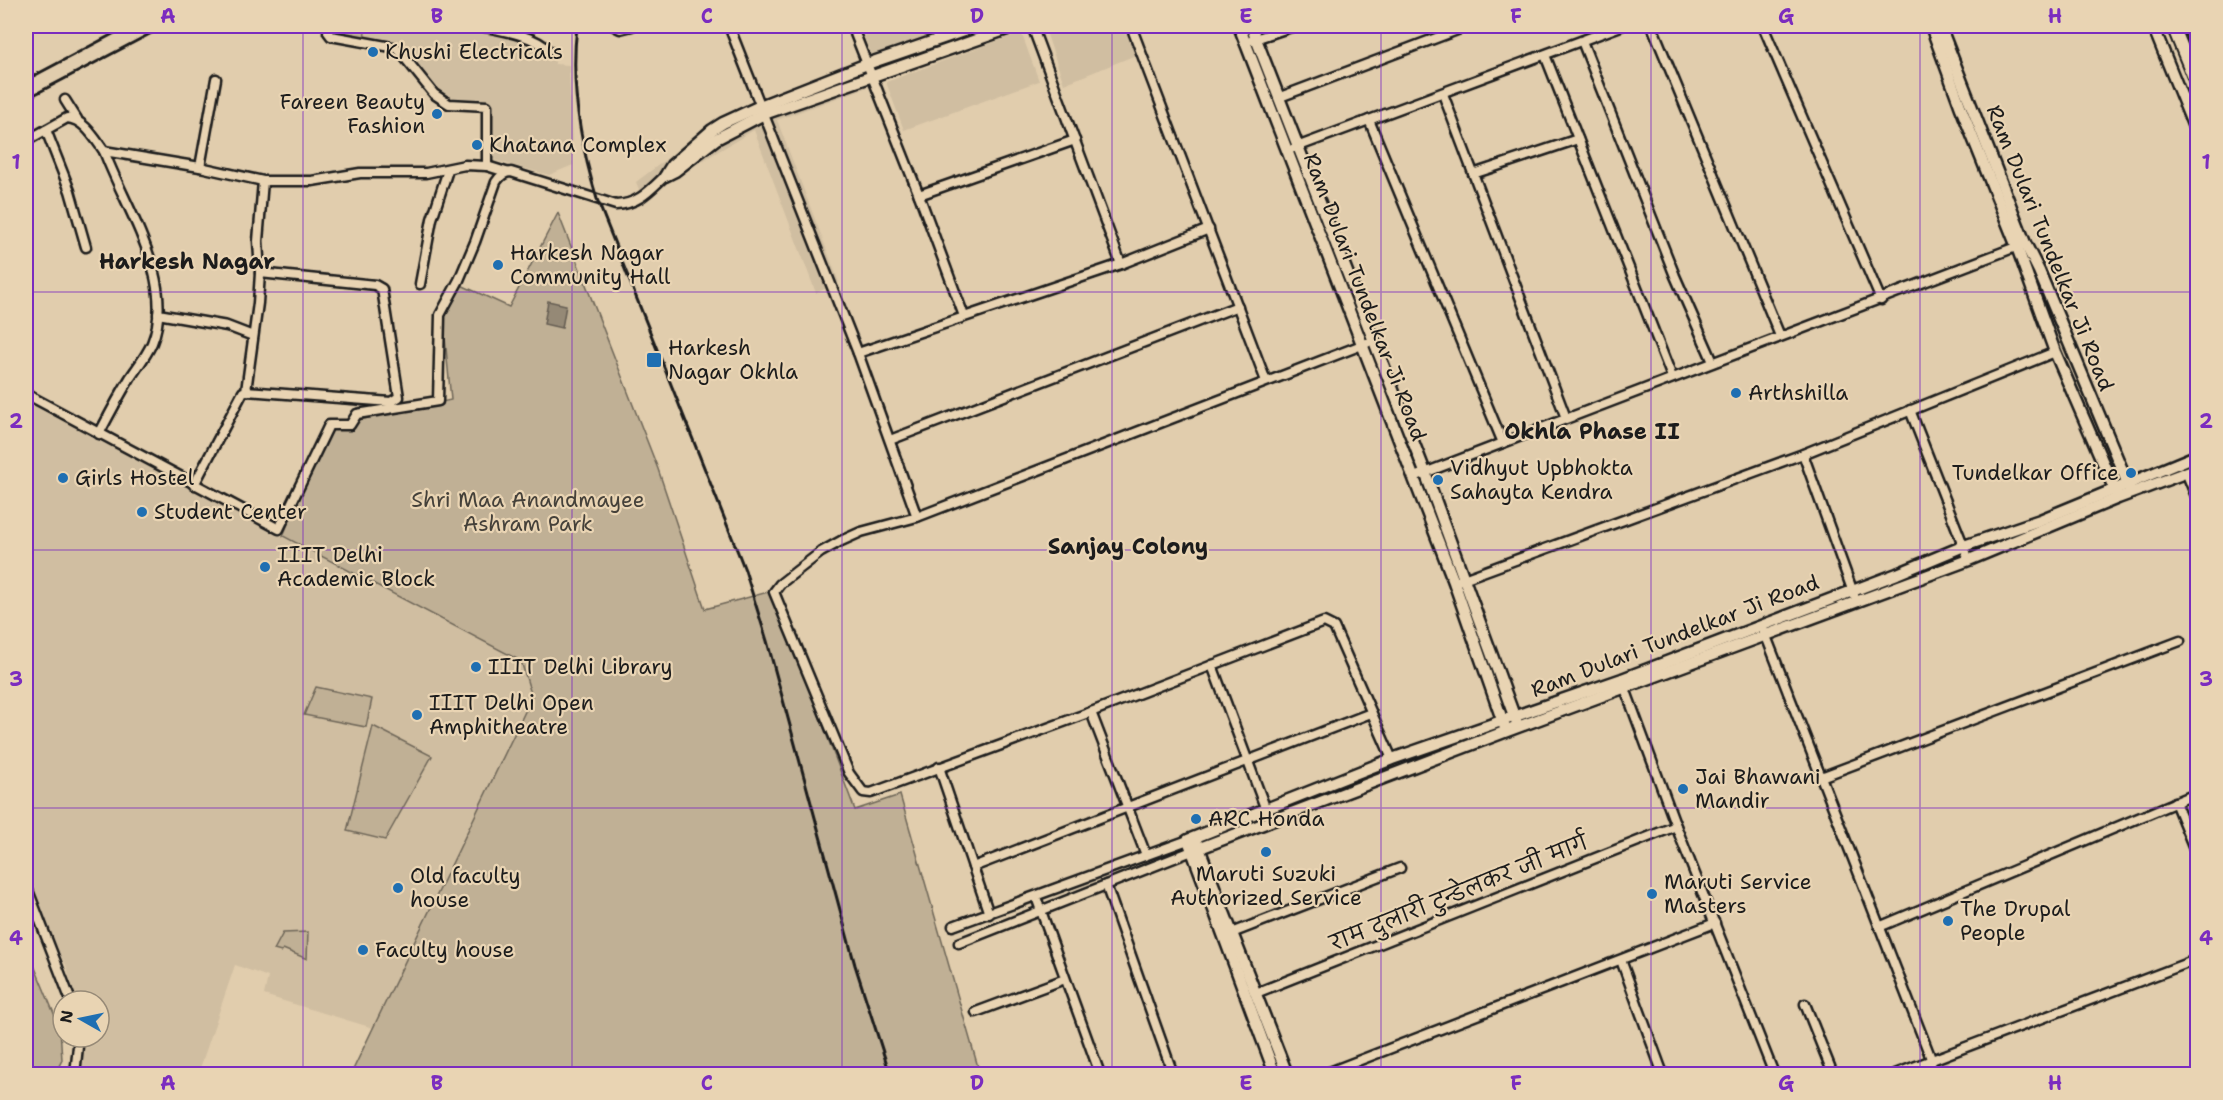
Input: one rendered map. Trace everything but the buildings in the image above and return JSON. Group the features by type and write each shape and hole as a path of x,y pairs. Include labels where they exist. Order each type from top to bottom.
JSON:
{"main road":[{"path":"2173,26 2198,87"},
{"path":"2190,26 2198,44"}],"street":[{"path":"329,26 328,32 332,36 397,48 434,94 449,104 487,106 488,166"},
{"path":"480,26 503,28 538,42 548,50"},
{"path":"614,26 620,29 632,26"},
{"path":"729,26 858,352 917,517"},
{"path":"852,26 964,316"},
{"path":"104,152 200,167 263,181 296,182 360,172 426,173 465,165 488,166 616,205 631,203 641,199 665,176 762,110 867,64 978,26"},
{"path":"762,110 873,76 1016,26"},
{"path":"1032,26 1121,264"},
{"path":"1131,26 1266,381"},
{"name":"Ram Dulari Tundelkar Ji Road","path":"1239,26 1251,41 1280,98 1293,149"},
{"name":"Ram Dulari Tundelkar Ji Road","path":"1251,26 1251,41 1293,149 1369,342 1425,472 1505,726"},
{"path":"1251,41 1294,26"},
{"path":"1280,98 1468,26"},
{"path":"1293,149 1621,26"},
{"path":"1652,26 1780,336"},
{"path":"1763,26 1881,300"},
{"name":"Ram Dulari Tundelkar Ji Road","path":"1931,26 1961,108 2021,245 2039,271 2130,488"},
{"name":"Ram Dulari Tundelkar Ji Road","path":"1940,26 2021,245 2055,352 2116,494"},
{"path":"2153,26 2198,137"},
{"path":"1582,41 1671,266 1713,362"},
{"path":"1545,55 1672,377"},
{"path":"200,167 216,80"},
{"path":"1443,94 1566,418"},
{"path":"65,100 77,119 104,152 133,213 148,255 157,290 159,314 148,351 99,434"},
{"path":"26,148 28,140 67,118 77,119"},
{"path":"1369,120 1503,443"},
{"path":"46,130 70,191 86,247"},
{"path":"1473,174 1578,139"},
{"path":"919,195 1075,140"},
{"path":"420,284 432,219 447,170"},
{"path":"26,394 279,529 327,426 350,425 355,415 438,400 440,315 459,280 475,242 496,182 506,172"},
{"path":"246,391 260,273 258,241 263,181"},
{"path":"858,352 1121,264 1209,229"},
{"path":"1414,477 2021,245"},
{"path":"194,485 243,392 391,402 399,397 382,289 375,285 260,273"},
{"path":"891,440 1238,306"},
{"path":"159,314 227,326 253,336"},
{"path":"1369,342 917,517 861,532 821,552 780,584 774,592 849,772 860,790 871,793 1091,712 1320,623 1334,627 1392,759"},
{"name":"Ram Dulari Tundelkar Ji Road","path":"1369,342 1414,477 1460,580 1517,722 1624,683 1766,636 1964,546 2116,494"},
{"name":"Ram Dulari Tundelkar Ji Road","path":"1460,580 1803,454 2055,352"},
{"path":"361,414 363,399"},
{"path":"1910,410 1969,560"},
{"name":"Ram Dulari Tundelkar Ji Road","path":"1803,454 1854,595"},
{"name":"Ram Dulari Tundelkar Ji Road","path":"1624,683 1761,625 1969,560 2198,455"},
{"name":"Ram Dulari Tundelkar Ji Road","path":"2130,488 2198,468"},
{"path":"2186,472 2198,501"},
{"path":"1761,625 1932,1061"},
{"path":"1821,777 2180,641"},
{"path":"1212,665 1266,810"},
{"path":"1624,683 1676,826 1774,1074"},
{"path":"1091,712 1146,855"},
{"path":"973,867 1371,713"},
{"path":"959,944 1107,885 1266,810 1392,759 1517,722"},
{"path":"953,926 1146,855 1193,844 1505,726"},
{"path":"939,767 989,914"},
{"path":"1879,927 2198,793"},
{"path":"2175,802 2198,858"},
{"name":"राम दुलारी टुन्डेलकर जी मार्ग","path":"1256,993 1676,826"},
{"path":"1193,844 1232,933 1287,1074"},
{"path":"1193,844 1275,1074"},
{"path":"1232,933 1400,868"},
{"path":"26,885 66,989"},
{"path":"1107,885 1173,1074"},
{"path":"1036,897 1100,1074"},
{"path":"1324,1074 1715,923"},
{"path":"1894,1074 2198,959"},
{"path":"1621,960 1663,1074"},
{"path":"975,1012 1065,979"},
{"path":"1805,1004 1833,1074"},
{"path":"75,1074 78,1049"}],"shaded area":[{"path":"367,26 487,26 555,46 555,64 569,65 573,165 549,175 493,160 490,102 450,101 437,90 399,47 364,40"},
{"path":"860,26 954,26 872,57"},
{"path":"1044,26 1125,26 1136,55 1064,84"},
{"path":"1021,32 1039,81 904,130 886,82"},
{"path":"863,59 873,85 777,120 839,282 816,293 754,130 642,197 636,182 709,127 744,106 771,94"},
{"path":"548,301 566,305 562,328 544,324"},
{"path":"26,402 521,661 533,696 373,1028 264,995 268,977 235,965 198,1074 78,1074 81,1049 111,1049 111,989 73,989 66,965 54,945 26,877"},
{"path":"1947,1058 1952,1074 1900,1074"}],"green space":[{"path":"333,26 366,26 364,38 332,31"},
{"name":"Shri Maa Anandmayee Ashram Park","path":"558,213 658,469 705,609 772,591 855,810 900,795 980,1074 351,1074 532,697 521,661 283,536 327,427 451,400 443,317 459,284 509,307"},
{"path":"316,687 372,699 366,727 304,715"},
{"path":"373,726 432,756 385,840 347,831"},
{"path":"308,932 307,959 283,949 281,952 274,950 283,933"},
{"path":"26,946 51,1006 51,1049 61,1049 62,1060 55,1074 26,1074"}],"railway":[{"path":"26,80 128,26"},
{"path":"26,99 165,26"},
{"path":"577,26 575,70 578,113 581,135 597,199 745,570 767,641 855,965 890,1074"}],"place":[{"name":"Khushi Electricals","path":"373,52"},
{"name":"Fareen Beauty Fashion","path":"437,114"},
{"name":"Khatana Complex","path":"477,145"},
{"name":"Harkesh Nagar Community Hall","path":"498,265"},
{"name":"Harkesh Nagar Okhla","path":"654,360"},
{"name":"Arthshilla","path":"1736,393"},
{"name":"Tundelkar Office","path":"2131,473"},
{"name":"Girls Hostel","path":"63,478"},
{"name":"Vidhyut Upbhokta Sahayta Kendra","path":"1438,480"},
{"name":"Student Center","path":"142,512"},
{"name":"IIIT Delhi Academic Block","path":"265,567"},
{"name":"IIIT Delhi Library","path":"476,667"},
{"name":"IIIT Delhi Open Amphitheatre","path":"417,715"},
{"name":"Jai Bhawani Mandir","path":"1683,789"},
{"name":"ARC Honda","path":"1196,819"},
{"name":"Maruti Suzuki Authorized Service","path":"1266,852"},
{"name":"Old faculty house","path":"398,888"},
{"name":"Maruti Service Masters","path":"1652,894"},
{"name":"The Drupal People","path":"1948,921"},
{"name":"Faculty house","path":"363,950"}],"district":[{"name":"Harkesh Nagar","path":"187,261"},
{"name":"Okhla Phase II","path":"1592,431"},
{"name":"Sanjay Colony","path":"1128,546"}]}
